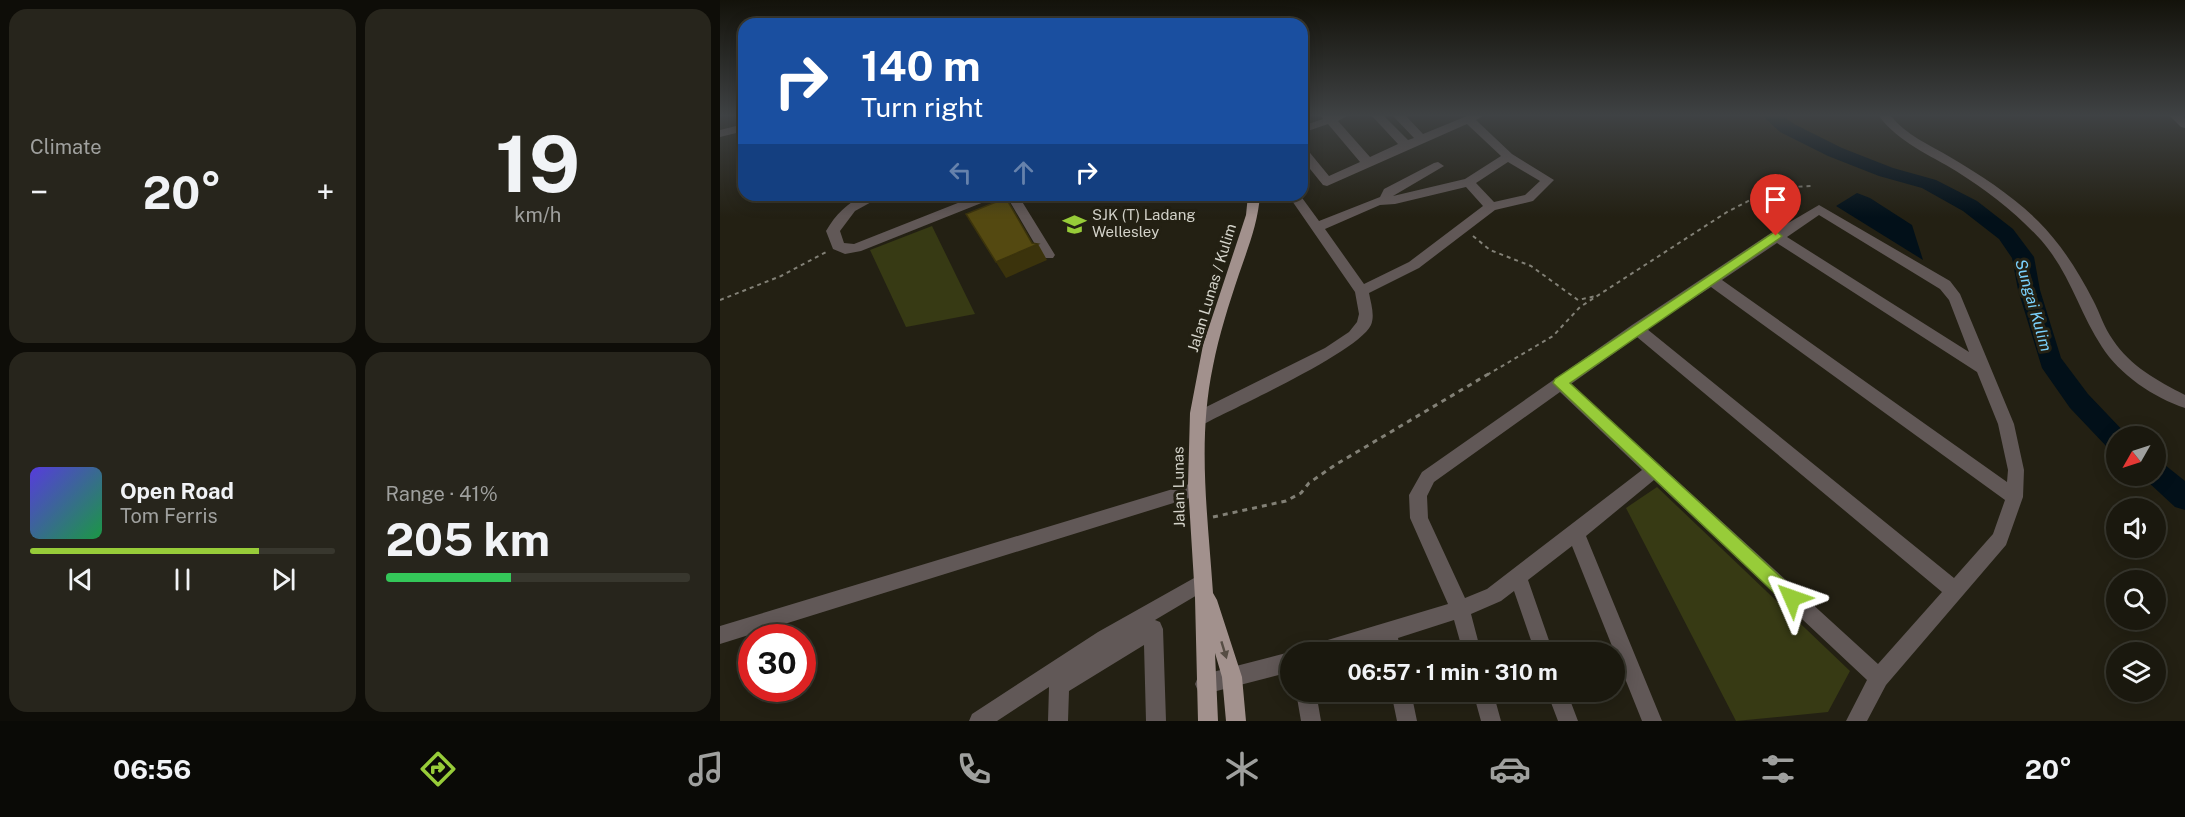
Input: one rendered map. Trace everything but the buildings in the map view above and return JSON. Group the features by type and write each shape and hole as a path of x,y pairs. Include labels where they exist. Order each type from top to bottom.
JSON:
{"main road":[{"name":"Jalan Lunas / Kulim","path":"1200,391 1206,362 1252,215 1253,201"},
{"name":"Jalan Lunas","path":"1200,391 1196,489 1203,582 1208,721"},
{"name":"Jalan Lunas","path":"1203,582 1232,677 1236,721"}],"street":[{"path":"1358,150 1368,163"},
{"path":"1308,158 1327,182 1396,150"},
{"path":"1362,291 1414,265 1491,207 1529,198 1548,180 1508,157 1501,150"},
{"path":"1928,150 1986,185 2028,219 2049,241 2069,270 2109,346 2128,366 2149,382 2185,402"},
{"path":"1317,226 1378,201 1395,200 1469,182 1508,157"},
{"path":"1386,201 1388,192 1438,166"},
{"path":"1469,182 1491,207"},
{"path":"862,201 852,205 840,218 833,231 838,246 845,249 856,248 975,201"},
{"path":"1016,201 1048,255"},
{"path":"1198,419 1330,352 1354,336 1364,324 1366,314 1362,291 1298,201"},
{"path":"1469,642 1460,609 1419,518 1418,495 1428,477 1637,329 1819,209 1945,285 1955,298 2006,424 2016,470 2014,497 2000,540 1878,678 1856,721"},
{"path":"1776,236 1985,369"},
{"path":"1712,280 2014,497"},
{"path":"1637,329 1954,590"},
{"path":"1560,383 1878,678"},
{"path":"1354,642 1460,609 1494,595 1654,470"},
{"path":"720,635 1196,489"},
{"path":"1576,533 1652,721"},
{"path":"1518,577 1541,642"},
{"path":"979,721 1106,639 1203,582"},
{"path":"1058,721 1059,686 1153,629 1156,721"},
{"path":"1387,632 1390,642"},
{"path":"1205,684 1280,665"},
{"path":"1308,702 1311,721"},
{"path":"1403,702 1407,721"},
{"path":"1486,702 1491,721"},
{"path":"1561,702 1568,721"}],"path":[{"path":"1198,520 1286,501 1301,493 1309,483 1335,465 1553,336 1580,307 1726,212 1762,194 1791,187 1811,186"},
{"path":"1465,227 1485,248 1495,254 1520,259 1572,297 1584,300 1599,295"},
{"path":"720,300 781,276 838,246"}],"green space":[{"path":"932,226 975,314 906,327 870,250"},
{"path":"1657,487 1850,671 1828,712 1736,721 1626,508"}],"shaded area":[{"path":"1857,193 1870,198 1912,225 1923,260 1836,206"}],"waterway":[{"name":"Sungai Kulim","path":"1830,150 1886,172 1929,184 1970,206 2006,234 2023,257 2029,290 2050,361 2079,401 2106,429"},
{"name":"Sungai Kulim","path":"2166,482 2185,498"}],"place":[{"name":"SJK (T) Ladang Wellesley","path":"1074,224"}],"route":[{"path":"1776,236 1560,383 1792,598"}]}
